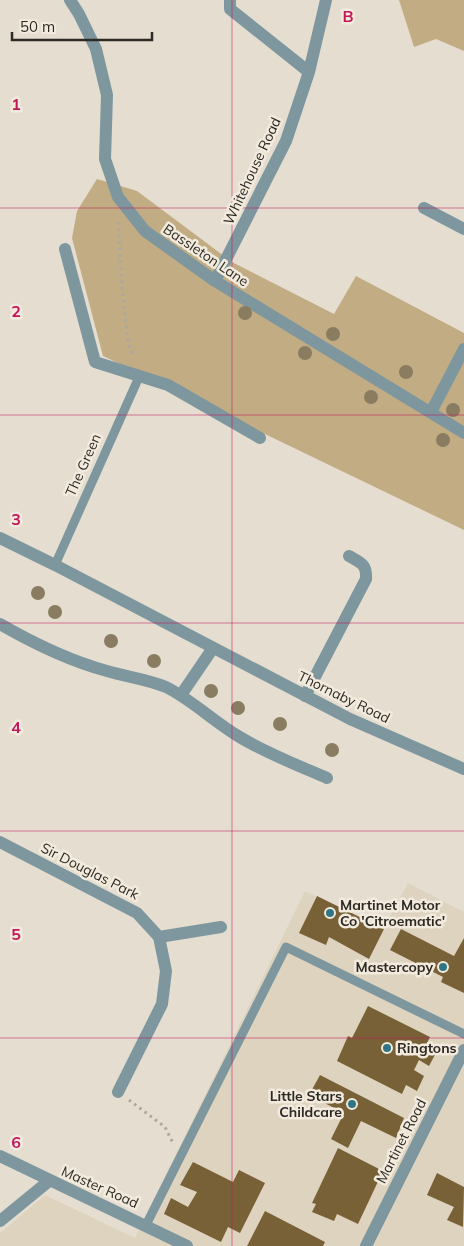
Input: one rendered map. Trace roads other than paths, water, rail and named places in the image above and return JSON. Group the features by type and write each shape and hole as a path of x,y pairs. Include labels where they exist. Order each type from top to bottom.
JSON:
{"street":[{"name":"Bassleton Lane","path":"70,0 96,49 107,95 105,159 118,197 145,231 216,281 464,434"},
{"path":"230,0 230,9 309,72"},
{"name":"Whitehouse Road","path":"216,281 286,141 309,72 326,0"},
{"path":"424,208 464,229"},
{"path":"65,249 95,362 168,386 260,438"},
{"path":"431,412 464,349"},
{"name":"Thornaby Road","path":"0,538 306,696 464,770"},
{"path":"306,696 366,579 367,570 362,564 349,556"},
{"path":"0,624 80,662 106,671 148,681 180,695 239,737 327,778"},
{"path":"180,695 213,648"},
{"name":"Sir Douglas Park","path":"0,842 137,913 158,937 166,971 162,1004 118,1092"},
{"path":"158,937 221,927"},
{"name":"Martinet Road","path":"366,1246 464,1050"},
{"name":"Master Road","path":"0,1156 187,1246"},
{"path":"0,1221 49,1181"}],"lane":[{"name":"The Green","path":"55,565 139,377"},
{"path":"146,1225 286,947 464,1034"}],"place":[{"name":"Martinet Motor Co 'Citroematic'","path":"330,913"},
{"name":"Mastercopy","path":"443,967"},
{"name":"Ringtons","path":"387,1048"},
{"name":"Little Stars Childcare","path":"352,1104"}]}
